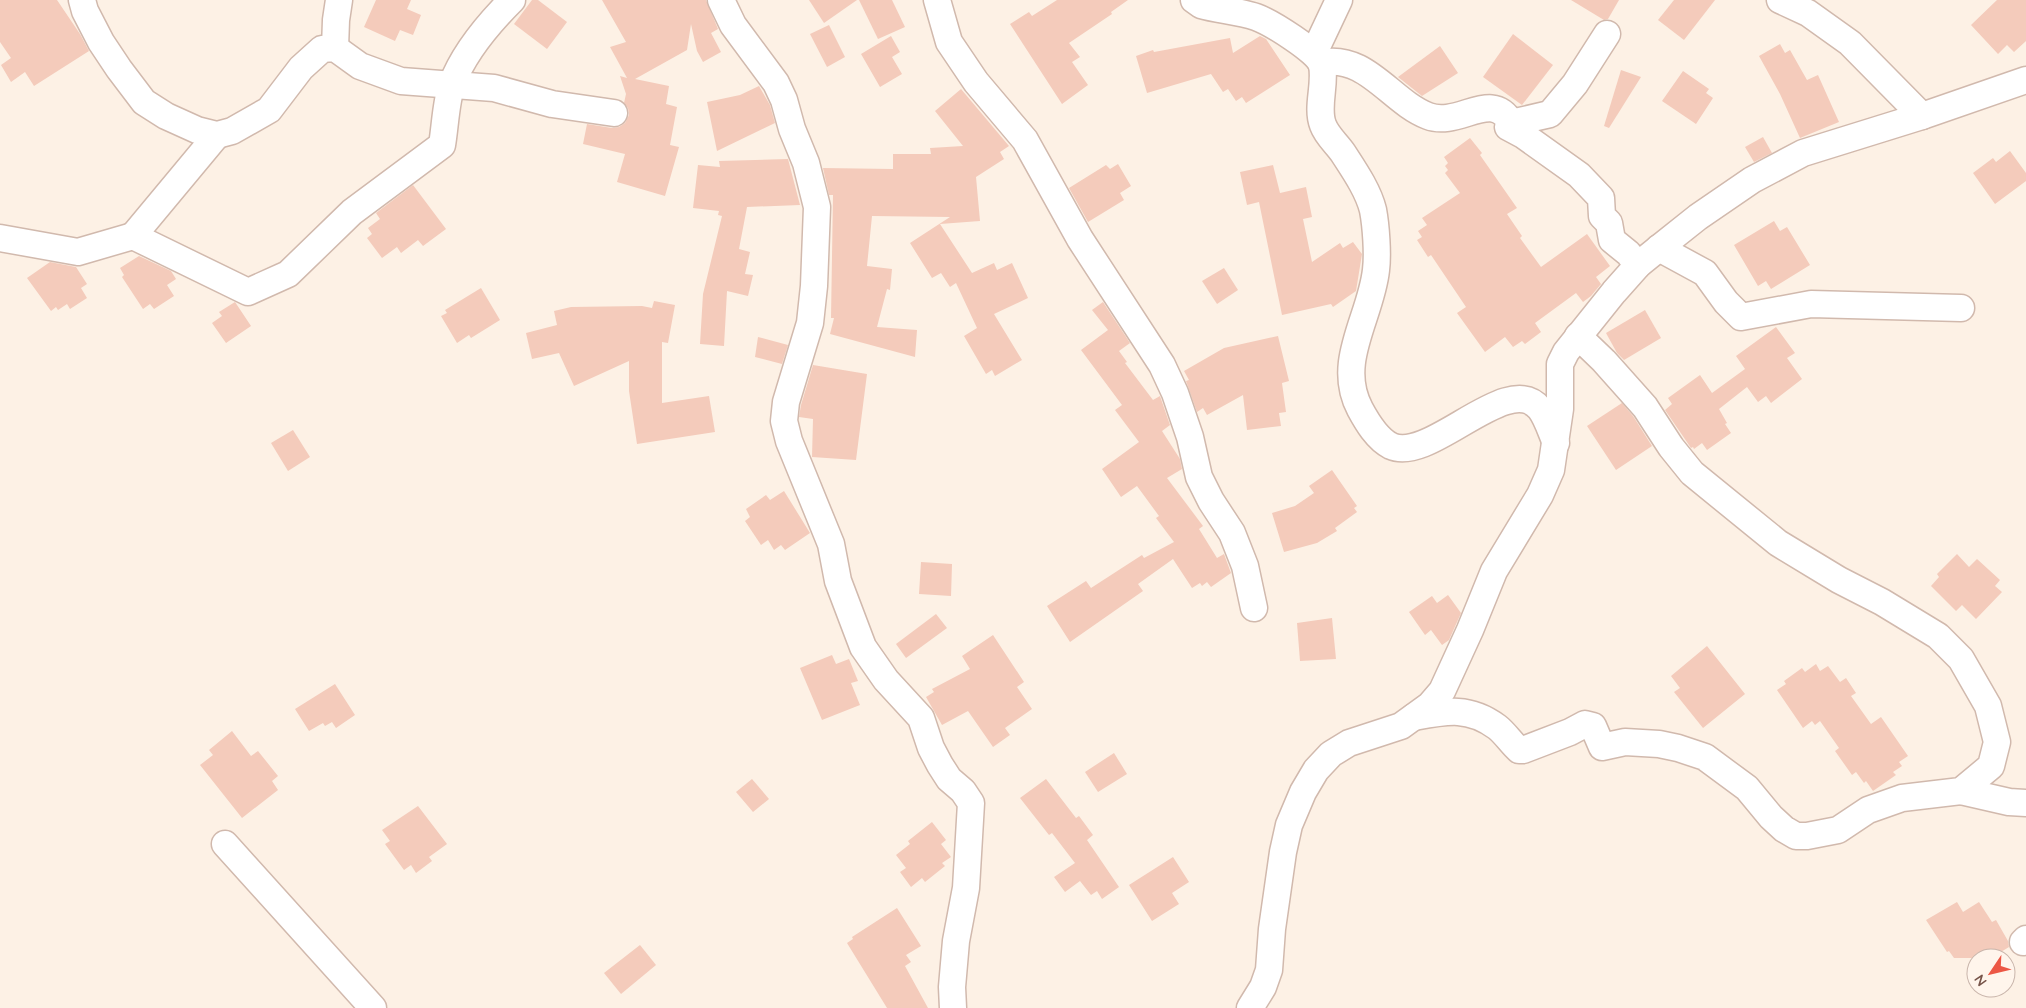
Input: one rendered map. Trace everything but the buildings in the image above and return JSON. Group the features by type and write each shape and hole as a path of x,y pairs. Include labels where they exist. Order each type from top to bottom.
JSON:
{"street":[{"path":"82,0 85,12 101,42 144,102 166,116 197,130 217,135 232,131 269,110 301,68 322,49 335,48 360,66 380,75 401,81 494,88 552,104 614,113"},
{"path":"335,48 338,0"},
{"path":"133,236 248,292 288,274 352,212 442,145 452,85 478,40 495,17 512,0"},
{"path":"721,0 733,25 771,76 784,100 792,129 806,163 817,207 815,276 810,323 786,402 784,421 789,441 831,544 838,581 863,647 886,680 921,718 931,748 940,765 949,779 963,792 971,803 966,888 956,941 952,987 953,1008"},
{"path":"938,0 949,42 976,82 1025,140 1080,239 1162,365 1176,393 1190,437 1199,477 1211,501 1232,534 1245,566 1254,608"},
{"path":"1194,0 1201,5 1256,17 1271,24 1318,58 1359,68 1376,78 1407,104 1428,116 1440,119 1455,118 1486,108 1499,109 1511,123"},
{"path":"1339,0 1318,58 1324,82 1321,109 1323,125 1363,185 1373,209 1376,270 1370,301 1352,356 1352,386 1359,407 1372,430 1391,446 1402,449 1437,438 1482,410 1518,399 1530,402 1539,408 1556,443"},
{"path":"1780,0 1808,13 1850,43 1922,116"},
{"path":"1511,123 1550,114 1575,84 1607,34"},
{"path":"1250,1008 1263,987 1269,970 1272,929 1283,852 1289,824 1308,785 1316,770 1331,754 1349,743 1401,726 1430,705 1442,691 1470,630 1494,570 1540,495 1550,470 1560,410 1560,364 1578,336 1638,265 1698,217 1752,180 1803,154 2026,80"},
{"path":"1511,123 1508,127 1523,135 1579,175 1601,198 1602,216 1609,223 1612,240 1628,253 1638,265"},
{"path":"0,238 78,252 133,236 217,135"},
{"path":"1659,248 1705,273 1726,302 1741,317 1811,304 1961,308"},
{"path":"1578,336 1604,361 1644,407 1671,447 1692,473 1778,542 1839,580 1882,602 1938,636 1961,659 1988,706 1997,742 1991,766 1961,791"},
{"path":"1414,717 1463,711 1498,727 1519,750 1570,732 1585,724 1592,726 1602,746 1625,742 1658,744 1678,748 1705,757 1747,788 1771,817 1784,829 1796,836 1807,836 1838,830 1868,810 1902,798 1961,791 2009,802 2026,803"},
{"path":"224,844 373,1008"}]}
